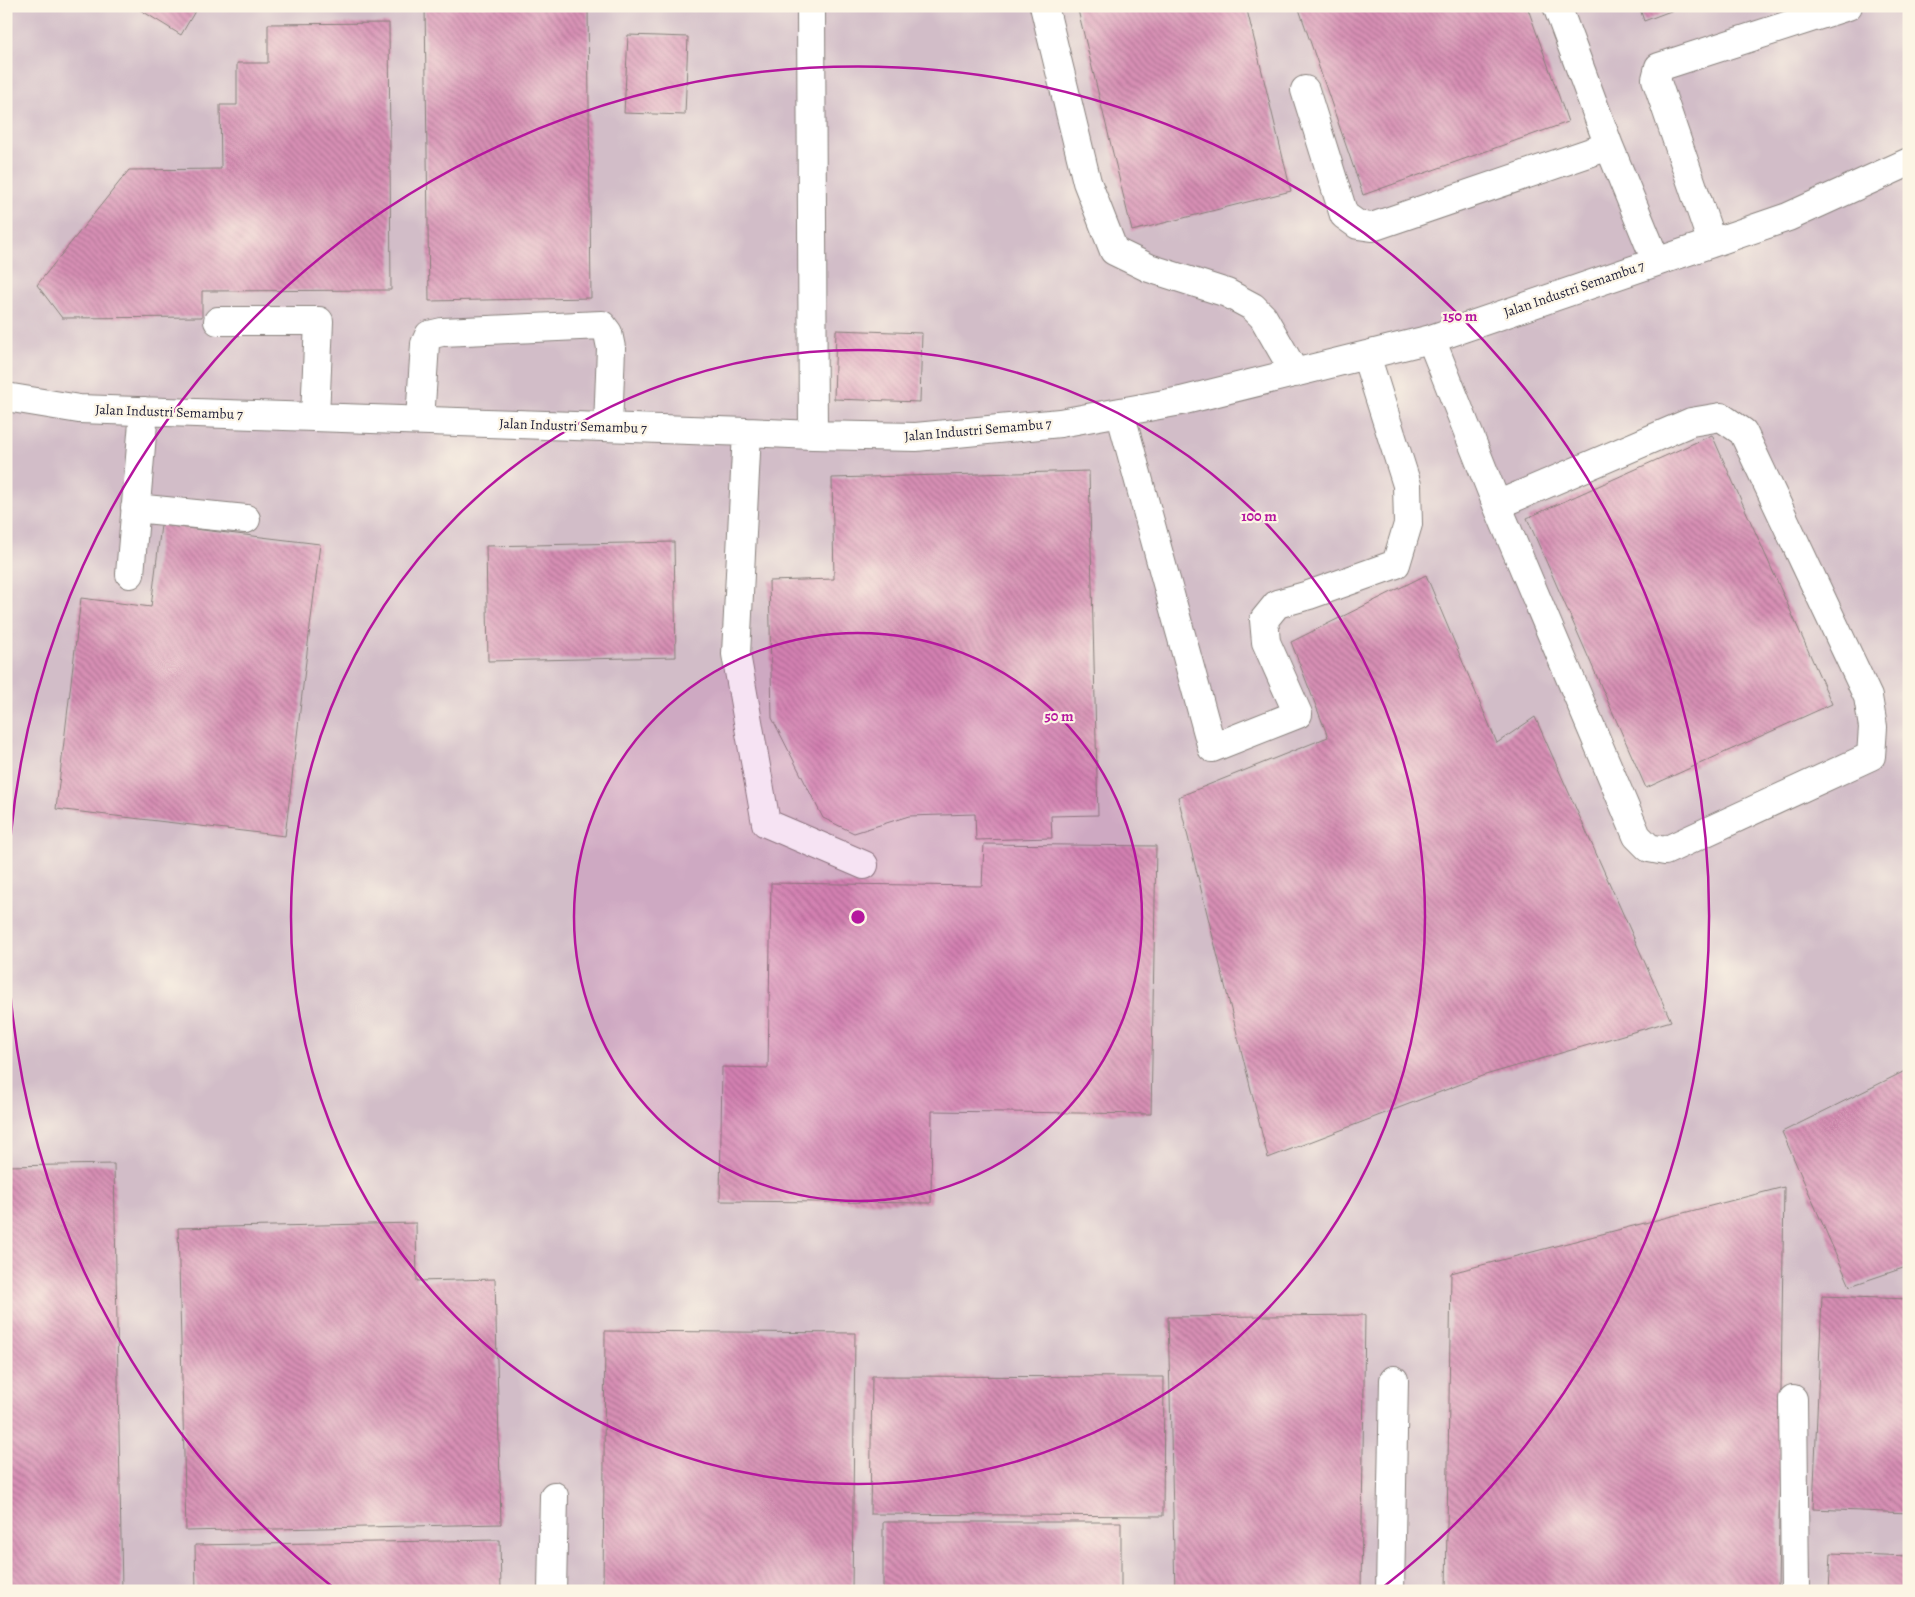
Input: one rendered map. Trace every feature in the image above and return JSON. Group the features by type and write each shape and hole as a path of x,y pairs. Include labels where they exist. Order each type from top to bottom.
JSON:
{"street":[{"path":"811,6 813,436"},
{"path":"1044,6 1087,182 1114,250 1149,268 1228,293 1253,307 1263,317 1296,373"},
{"path":"1557,6 1609,146 1656,261"},
{"path":"1712,244 1656,79 1659,68 1848,6"},
{"path":"1305,90 1344,215 1358,225 1372,227 1609,146"},
{"name":"Jalan Industri Semambu 7","path":"6,397 79,408 813,436 916,438 1060,423 1181,401 1431,339 1788,217 1909,162"},
{"path":"218,322 330,320 315,416"},
{"path":"420,420 426,344 429,336 442,332 602,325 608,333 611,348 608,427"},
{"path":"1431,339 1497,505 1637,836 1649,848 1665,852 1871,756 1873,727 1868,697 1743,432 1721,417 1691,422 1497,505"},
{"path":"1120,412 1212,748 1298,714 1266,642 1264,620 1276,604 1309,595 1396,564 1408,524 1406,485 1366,355"},
{"path":"130,574 144,411"},
{"path":"747,432 736,654 766,823 864,866"},
{"path":"135,508 246,519"},
{"path":"1390,1591 1394,1380"},
{"path":"1793,1399 1795,1591"},
{"path":"552,1591 554,1496"}],"shaded area":[{"path":"6,6 1909,6 1909,1591 6,1591"}],"building":[{"path":"134,6 198,6 181,35"},
{"path":"425,6 588,6 591,298 429,301"},
{"path":"1077,6 1246,6 1291,191 1132,231"},
{"path":"1298,6 1527,6 1568,122 1363,195"},
{"path":"1639,6 1684,6 1644,21"},
{"path":"389,23 391,290 202,291 202,317 62,318 37,285 129,170 221,169 220,105 237,105 237,63 268,63 268,24"},
{"path":"628,35 688,37 685,115 624,113"},
{"path":"836,330 922,333 920,402 834,399"},
{"path":"1712,435 1832,704 1646,788 1527,518"},
{"path":"1089,471 1098,815 1051,816 1052,838 976,840 975,814 909,816 854,833 823,818 772,718 769,581 834,579 832,478"},
{"path":"161,525 320,544 285,836 56,809 81,598 151,607"},
{"path":"674,542 676,657 488,661 486,546"},
{"path":"1426,575 1497,743 1535,717 1671,1021 1482,1076 1268,1158 1178,797 1328,737 1291,642"},
{"path":"984,844 1156,846 1151,1114 932,1111 931,1203 720,1201 722,1067 768,1068 771,883 982,886"},
{"path":"1909,1069 1909,1266 1850,1286 1782,1132"},
{"path":"114,1164 122,1591 6,1591 6,1166"},
{"path":"1784,1187 1778,1591 1446,1591 1451,1273"},
{"path":"416,1223 417,1281 495,1279 501,1524 186,1531 178,1228"},
{"path":"1822,1296 1909,1299 1909,1513 1813,1509"},
{"path":"1365,1315 1361,1591 1175,1591 1168,1317"},
{"path":"605,1331 855,1333 852,1591 603,1591"},
{"path":"872,1376 1164,1377 1163,1516 870,1514"},
{"path":"883,1522 1121,1522 1121,1591 883,1591"},
{"path":"500,1540 501,1591 196,1591 195,1545"},
{"path":"1831,1553 1909,1556 1909,1591 1829,1591"}]}
